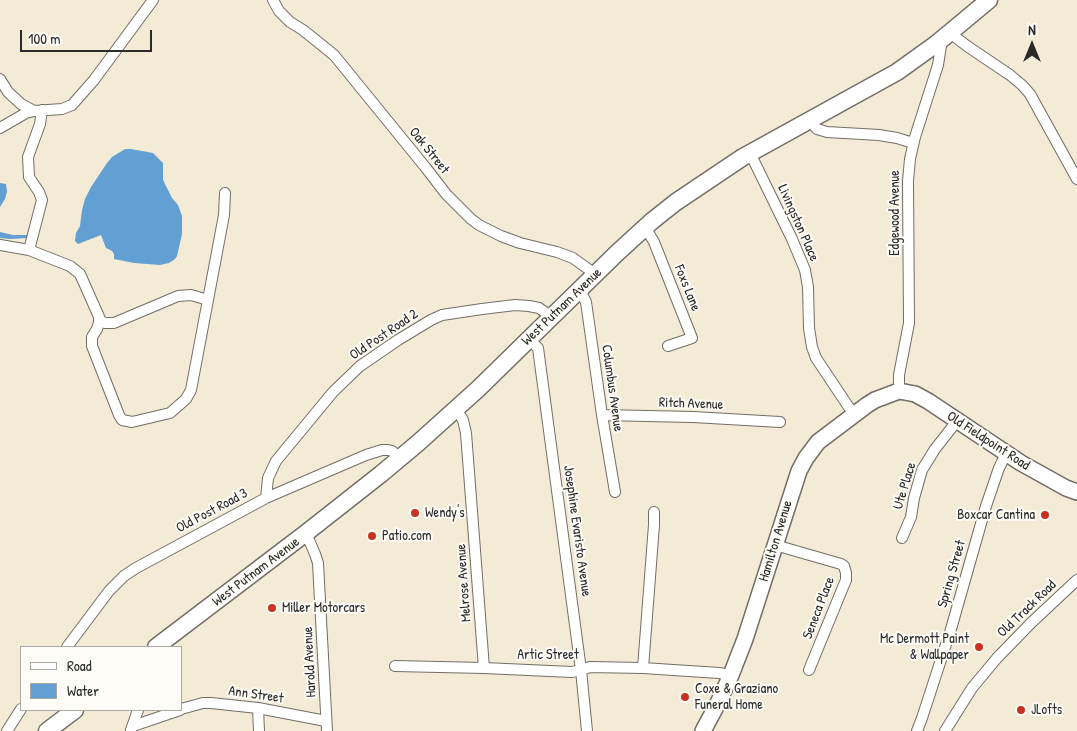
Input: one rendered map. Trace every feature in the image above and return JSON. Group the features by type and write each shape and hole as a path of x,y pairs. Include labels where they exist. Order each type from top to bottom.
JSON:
{"main road":[{"name":"West Putnam Avenue","path":"157,646 306,533 400,458 478,389 645,227 676,202 750,153 897,72 924,54 989,0"},
{"name":"Hamilton Avenue","path":"703,731 731,675 745,639 793,488 806,458 818,442 854,414 875,400 899,391"},
{"name":"Old Fieldpoint Road","path":"899,391 916,394 1006,454 1077,492"},
{"path":"47,731 74,711"}],"street":[{"path":"0,128 26,113 62,109 72,105 94,80 153,0"},
{"name":"Oak Street","path":"273,0 279,11 290,22 303,30 334,56 446,194 471,219 501,236 573,258 596,274"},
{"path":"946,36 966,46 1022,85 1030,94 1077,180"},
{"name":"Edgewood Avenue","path":"899,391 909,323 908,181 910,159 913,143 946,36"},
{"path":"0,79 8,92 21,104 38,111"},
{"path":"30,250 42,200 30,177 28,156 40,124 38,111"},
{"path":"809,120 817,129 827,132 879,135 913,143"},
{"name":"Livingston Place","path":"750,153 805,270 812,348 816,358 854,414"},
{"path":"0,245 30,250 70,266 80,274 100,319 92,337 92,346 119,415 122,420 132,422 170,413 186,399 191,390 224,215 225,193"},
{"name":"Foxs Lane","path":"645,227 654,242 692,338 668,346"},
{"name":"Columbus Avenue","path":"580,290 586,302 615,492"},
{"path":"99,320 104,323 114,323 178,296 190,295 208,300"},
{"name":"Old Post Road 2","path":"266,498 268,478 276,461 333,392 360,366 398,340 430,320 482,309 516,305 529,306 539,308 552,317"},
{"name":"Josephine Evaristo Avenue","path":"529,339 538,348 581,670 586,731"},
{"name":"Melrose Avenue","path":"456,409 463,420 466,433 484,668"},
{"name":"Ritch Avenue","path":"602,415 693,417 780,422"},
{"name":"Ute Place","path":"902,538 911,517 922,470 935,449 957,421"},
{"name":"Old Post Road 3","path":"68,646 109,591 124,576 136,568 266,498 376,452 392,451 400,458"},
{"name":"Spring Street","path":"917,731 951,629 986,506 999,468 1006,454"},
{"path":"643,668 654,512"},
{"name":"Harold Avenue","path":"306,533 318,563 327,726"},
{"name":"Seneca Place","path":"775,545 841,564 844,566 846,573 842,592 809,670"},
{"name":"Old Track Road","path":"945,731 972,688 997,658 1077,580"},
{"name":"Artic Street","path":"394,666 572,672 590,668 643,668 731,675"},
{"name":"Ann Street","path":"182,710 203,703 258,708 327,726"},
{"path":"258,708 259,731"},
{"path":"7,731 20,711"},
{"path":"132,729 138,711"},
{"name":"Ann Street","path":"132,729 178,711"}],"water":[{"path":"125,149 153,153 163,163 164,182 178,205 182,216 182,234 177,256 169,263 160,265 114,259 114,254 106,248 101,235 78,244 75,241 85,199 91,187 112,157"},
{"path":"0,183 6,184 7,192 0,207"},
{"path":"0,232 13,235 29,235 28,238 0,238"}],"place":[{"name":"Wendy's","path":"415,513"},
{"name":"Boxcar Cantina","path":"1045,515"},
{"name":"Patio.com","path":"372,536"},
{"name":"Miller Motorcars","path":"272,608"},
{"name":"Mc Dermott Paint & Wallpaper","path":"979,647"},
{"name":"Coxe & Graziano Funeral Home","path":"685,697"},
{"name":"JLofts","path":"1021,710"}]}
